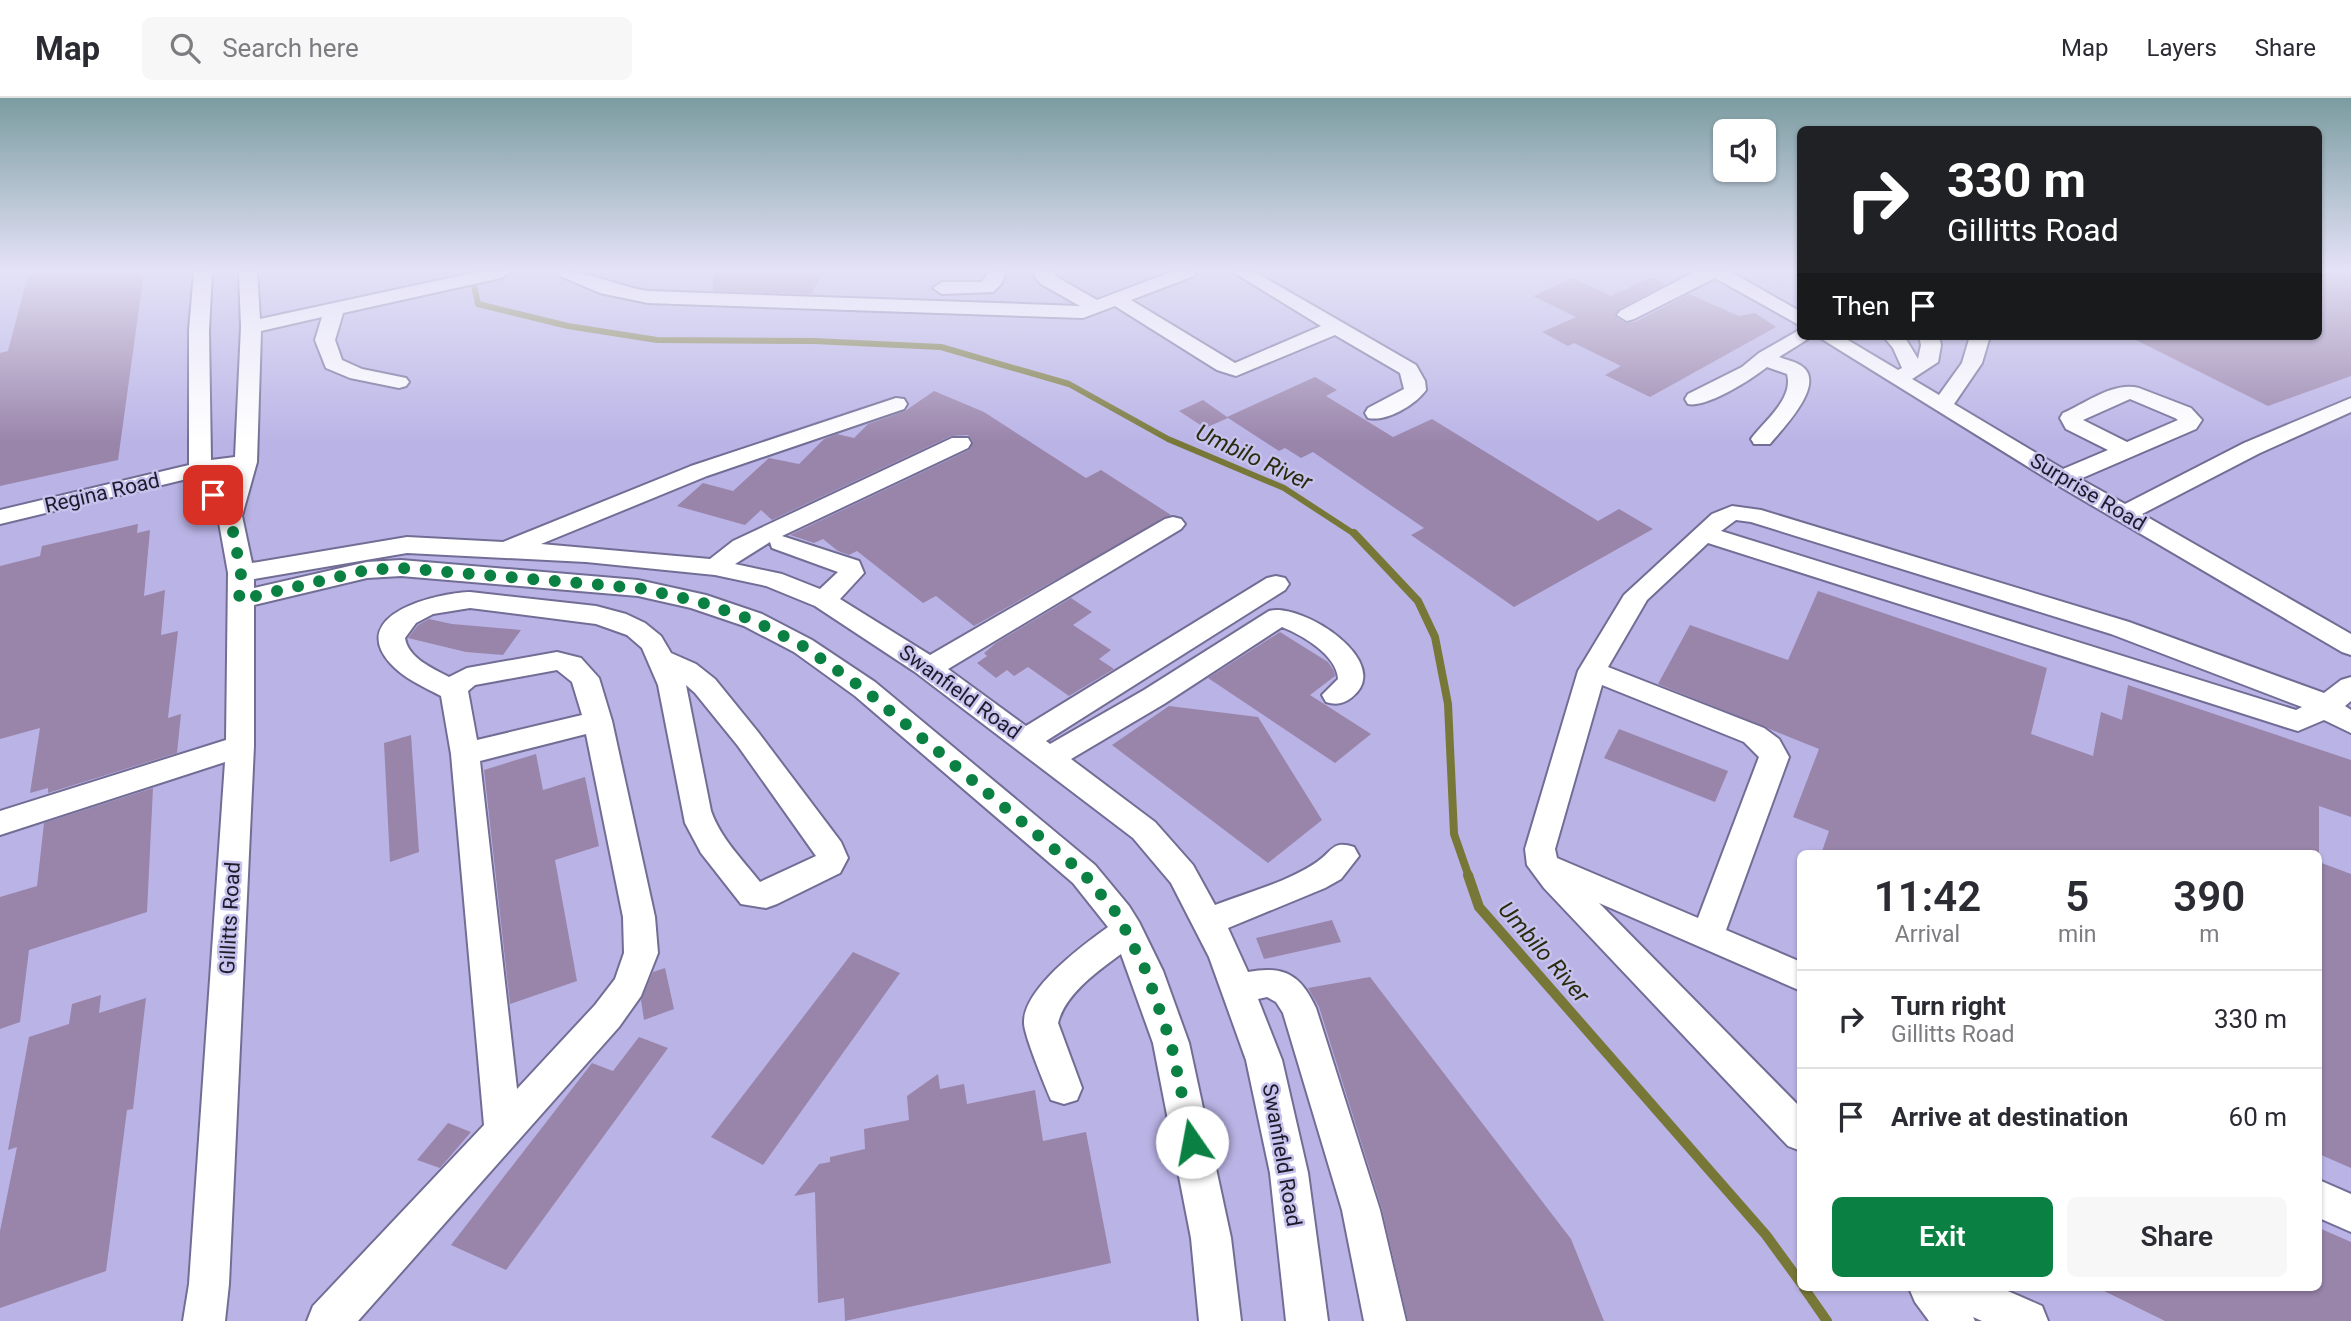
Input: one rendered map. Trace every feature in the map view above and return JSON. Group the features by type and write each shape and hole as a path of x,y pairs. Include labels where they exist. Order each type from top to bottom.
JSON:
{"street":[{"name":"Gillitts Road","path":"199,329 200,469 204,485 230,516"},
{"name":"Gillitts Road","path":"204,1321 240,746 240,586 230,516 246,462 251,329"},
{"path":"328,329 325,340 333,364 357,374 399,382"},
{"path":"1165,329 1224,366 1236,370 1331,329"},
{"path":"1340,329 1400,363 1413,375 1415,390 1407,398 1376,413"},
{"path":"1696,399 1749,371 1797,338"},
{"name":"Surprise Road","path":"1835,340 1905,374 1943,404 2062,478 2351,646"},
{"path":"1897,340 1902,346 1905,374 1928,362 1930,340"},
{"path":"1943,404 1971,363 1980,340"},
{"path":"1762,439 1797,395 1800,380 1795,370 1763,359"},
{"path":"507,550 699,471 896,404"},
{"path":"2124,514 2252,447 2351,404"},
{"path":"715,567 742,546 765,534 960,443"},
{"path":"2062,478 2125,450"},
{"name":"Regina Road","path":"0,517 200,469 246,462"},
{"path":"1797,1130 1543,865 1540,849 1591,671 1637,595 1727,515 1753,515 2120,628 2325,706 2351,723"},
{"path":"929,668 1173,524"},
{"path":"781,543 850,567 848,577 824,600"},
{"name":"Swanfield Road","path":"240,586 383,547 407,545 586,554 715,567 773,580 824,600 929,668 1144,830 1182,874 1225,955 1264,1060 1289,1173 1307,1321"},
{"path":"568,582 586,554"},
{"path":"240,586 401,568 638,588 697,601 758,622 803,646 865,690 1084,874 1118,915 1146,971 1171,1043 1211,1238 1220,1321"},
{"path":"1026,740 1276,584"},
{"path":"758,622 796,590"},
{"path":"454,691 400,659 391,650 390,640 403,619 417,610 448,601 491,602 606,616 638,629 651,639 669,670 696,813 709,840 752,895 766,895 829,864 832,859 830,851 714,697 686,671 664,660"},
{"path":"1050,758 1154,697 1278,617 1292,619 1314,632 1328,643 1350,669 1353,676 1350,683 1336,695"},
{"path":"328,1321 338,1314 503,1128 607,1016 629,986 641,953 639,917 598,721 585,678 571,665 557,661 467,677 454,691 465,754 503,1128"},
{"path":"1591,671 1754,735 1769,746 1774,757 1707,936"},
{"path":"2325,706 2351,687"},
{"path":"465,754 598,721"},
{"path":"0,823 240,746"},
{"path":"1208,922 1314,880 1330,870 1343,856"},
{"path":"1543,865 1797,974"},
{"path":"1064,1088 1041,1023 1041,1014 1055,993 1105,947 1127,932"},
{"path":"1238,989 1270,982 1288,992 1299,1007 1361,1210 1385,1321"},
{"path":"2322,1200 2351,1213"},
{"path":"1931,1291 1954,1321"},
{"path":"1962,1291 2027,1321"}],"shaded area":[{"path":"0,329 1797,329 1797,340 2322,340 2322,329 2351,329 2351,1321 0,1321"}],"building":[{"path":"14,329 136,329 118,460 0,486 0,353 8,351"},
{"path":"1549,329 1772,329 1650,397 1605,375 1621,366 1574,343 1568,346 1542,332"},
{"path":"2322,329 2351,329 2351,376 2268,406 2136,340 2322,340"},
{"path":"1315,377 1337,390 1326,396 1393,437 1432,419 1598,521 1619,509 1653,529 1514,607 1411,535 1424,528 1313,452 1301,458 1285,448 1279,451 1228,418 1205,428 1179,411 1203,400 1227,417"},
{"path":"934,391 984,412 1086,478 1101,470 1171,515 974,626 936,596 923,603 857,551 849,555 838,551 823,539 814,543 790,535 969,450 973,442 968,435 951,436 772,520 761,510 745,525 677,506 703,483 733,491 769,458 799,464 824,439 837,434 854,438 868,424 905,411"},
{"path":"138,524 137,533 150,530 144,596 165,590 161,635 178,631 168,718 181,714 177,753 48,793 48,788 30,793 40,728 0,739 0,566 40,556 42,546"},
{"path":"1818,591 2047,668 2031,734 2093,756 2101,712 2122,720 2128,685 2351,760 2351,817 2319,806 2319,850 1822,850 1829,831 1793,817 1819,749 1658,684 1690,625 1788,660"},
{"path":"1071,598 1092,612 1073,625 1111,650 1099,659 1114,669 1069,696 1028,667 1014,676 1007,670 996,678 977,663 987,656 984,653 996,643"},
{"path":"429,619 452,624 521,630 503,655 466,652 408,638 418,625"},
{"path":"1280,632 1328,662 1334,671 1335,676 1310,695 1371,734 1335,763 1208,678"},
{"path":"1169,706 1258,717 1322,820 1268,863 1112,745"},
{"path":"1619,729 1728,771 1715,802 1604,758"},
{"path":"411,735 419,852 390,862 384,743"},
{"path":"536,754 543,790 585,777 599,846 555,860 577,981 510,1004 484,770"},
{"path":"153,788 147,912 29,950 20,1022 0,1029 0,897 37,886 44,823"},
{"path":"2322,863 2351,874 2351,1168 2322,1155"},
{"path":"1332,920 1341,942 1264,959 1256,938"},
{"path":"853,952 900,973 763,1165 711,1137"},
{"path":"665,968 674,1009 644,1020 641,1000 653,972"},
{"path":"1370,977 1571,1239 1604,1321 1408,1321 1382,1209 1319,1007 1308,988"},
{"path":"101,995 99,1013 146,998 133,1109 127,1110 106,1271 0,1308 0,1231 17,1147 8,1150 29,1037 69,1024 72,1004"},
{"path":"639,1037 668,1048 506,1270 451,1245 592,1063 613,1071"},
{"path":"938,1074 940,1089 964,1084 967,1104 1035,1090 1043,1141 1086,1132 1111,1263 845,1321 844,1298 818,1303 815,1192 794,1196 819,1164 830,1162 830,1157 865,1149 864,1129 909,1120 907,1096"},
{"path":"448,1123 471,1132 440,1168 417,1160"},
{"path":"2322,1229 2351,1242 2351,1321 2165,1321 2104,1291 2322,1291"}],"waterway":[{"name":"Umbilo River","path":"588,329 657,340 814,341 941,347 1069,384 1168,439 1284,488 1356,535"},
{"name":"Umbilo River","path":"1356,535 1418,601 1435,637 1448,704 1454,834 1469,877"},
{"name":"Umbilo River","path":"1468,875 1479,907 1766,1235 1797,1278"},
{"name":"Umbilo River","path":"1806,1291 1827,1321"}],"route":[{"path":"213,495 230,516 241,573 239,600 367,570 401,568 638,588 697,601 753,620 803,646 865,690 997,798 1084,874 1118,915 1146,971 1171,1043 1192,1142"}]}
